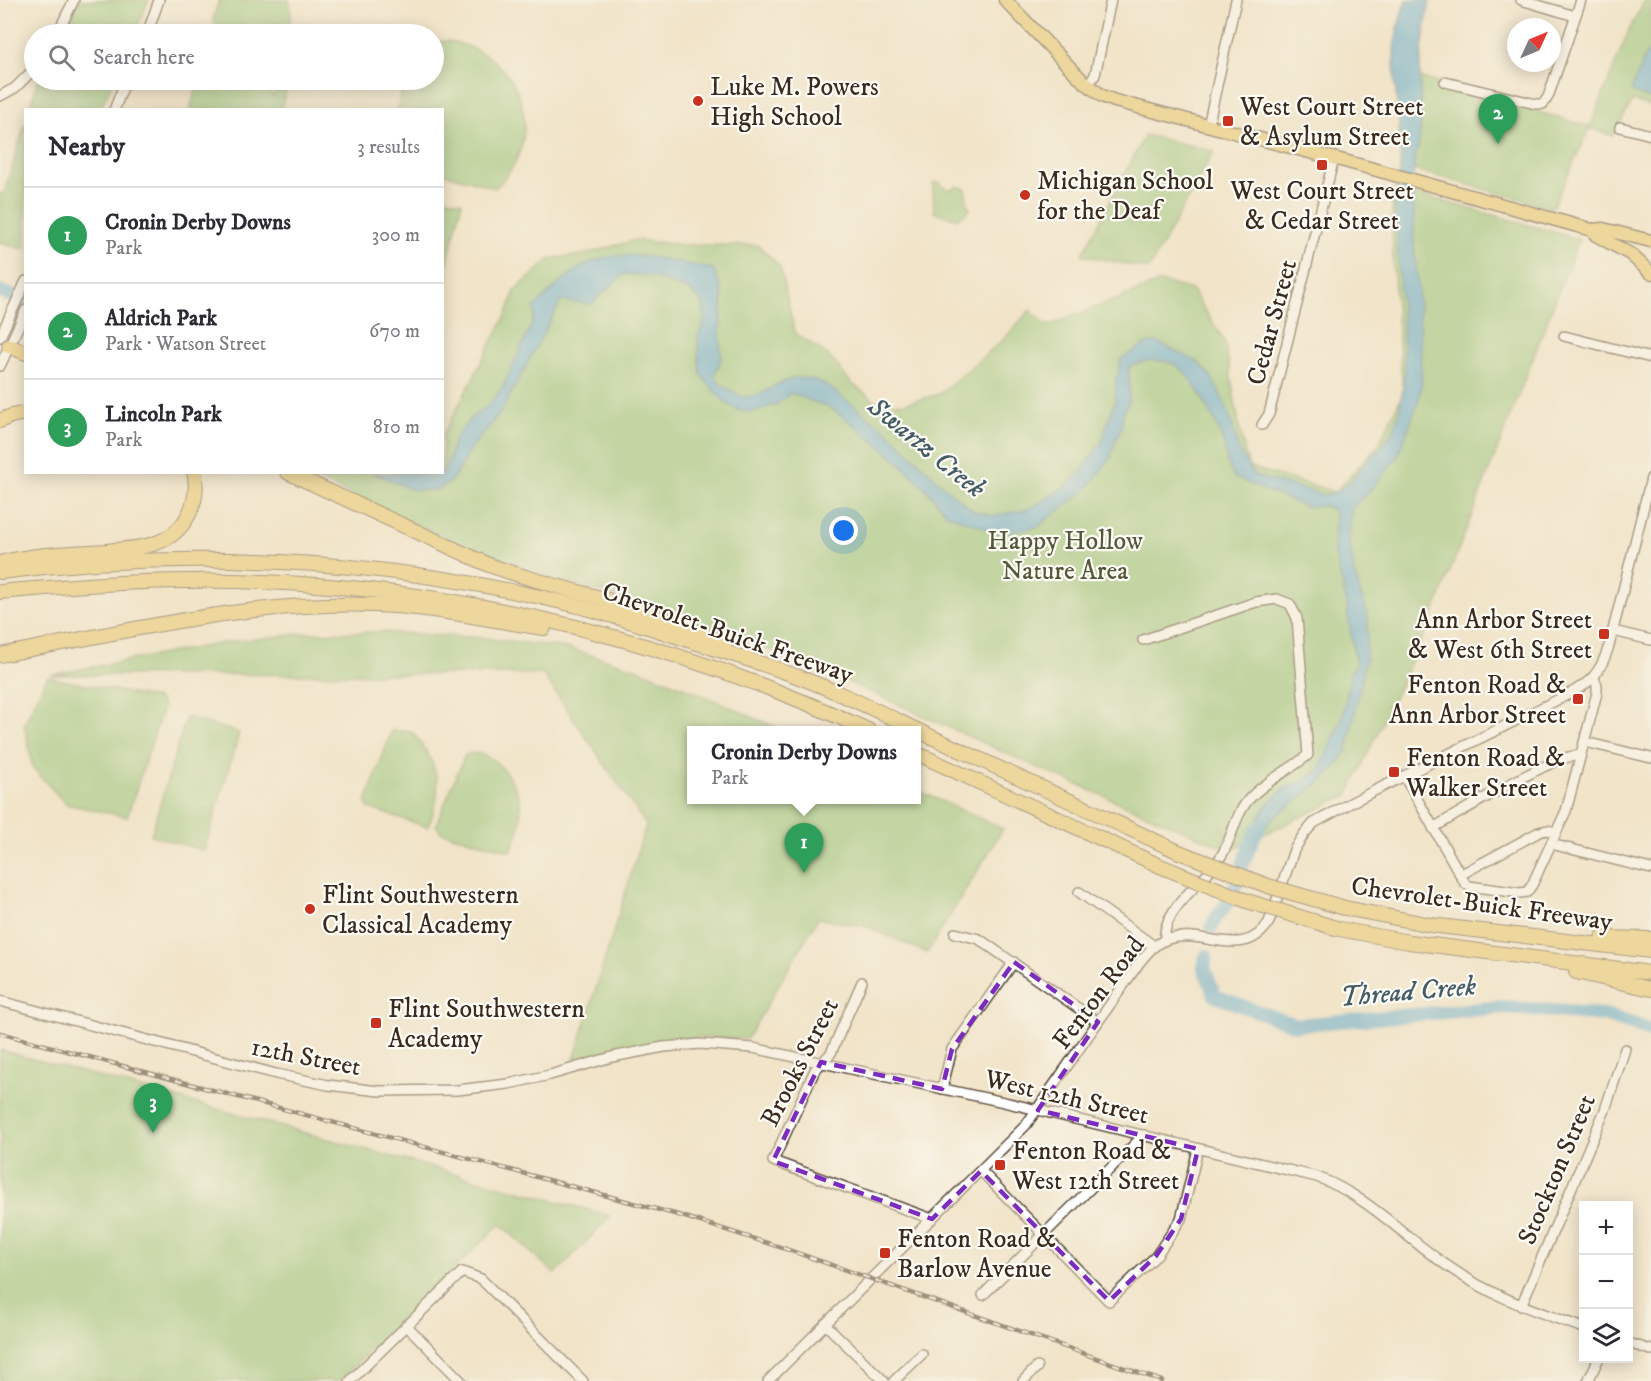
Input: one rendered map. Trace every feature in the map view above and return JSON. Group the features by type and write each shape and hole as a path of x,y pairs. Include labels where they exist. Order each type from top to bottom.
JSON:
{"highway":[{"path":"3,343 24,352"},
{"path":"0,421 24,413"},
{"path":"0,562 138,548 164,540 184,523 193,506 196,486 194,474"},
{"path":"291,474 489,565 519,576 601,598 678,624 786,672"},
{"name":"Chevrolet-Buick Freeway","path":"0,572 86,563 228,559 344,566 434,577 571,604 786,672 909,726"},
{"name":"Chevrolet-Buick Freeway","path":"0,592 92,584 207,580 308,585 400,594 512,612 624,639 724,671 859,726"},
{"path":"0,656 228,613 328,605 377,605 431,609 624,639"},
{"name":"Chevrolet-Buick Freeway","path":"921,731 1179,852 1260,883 1345,908 1431,926 1651,951"},
{"name":"Chevrolet-Buick Freeway","path":"921,755 1160,866 1247,901 1339,929 1513,957 1651,973"},
{"path":"1534,937 1651,939"},
{"path":"1513,957 1651,989"}],"main road":[{"path":"1005,0 1088,85 1102,96 1120,103 1334,158 1536,216 1651,241"},
{"path":"1592,230 1596,235 1630,254 1651,273"}],"street":[{"path":"62,24 74,0"},
{"path":"151,24 159,0"},
{"path":"1088,85 1096,73 1111,0"},
{"path":"1208,126 1236,0"},
{"path":"1521,0 1575,16"},
{"path":"1446,82 1543,104 1548,97 1581,0"},
{"path":"0,96 15,88 24,79"},
{"path":"116,105 122,90"},
{"path":"1620,127 1651,135"},
{"name":"Cedar Street","path":"1262,425 1269,414 1334,158"},
{"path":"0,366 3,343 11,315 24,285"},
{"path":"3,343 23,315"},
{"path":"1564,336 1651,358"},
{"path":"1404,776 1460,875 1468,885 1520,893 1527,892 1568,805 1597,690 1593,678 1605,659 1645,521 1651,478"},
{"path":"1143,640 1256,602 1277,599 1290,604 1297,618 1305,723 1309,746 1308,756 1266,782 1249,798 1232,828 1221,856 1169,919 1165,928 1165,940"},
{"path":"1612,631 1651,640"},
{"name":"Fenton Road","path":"768,1381 1018,1134 1038,1110 1139,963 1154,946 1165,940 1184,937 1240,942 1251,940 1271,919 1291,856 1307,830 1324,817 1565,696 1593,678"},
{"path":"1585,742 1651,758"},
{"path":"1433,828 1540,769 1563,759 1581,755"},
{"path":"1460,875 1539,832 1547,830 1556,832"},
{"path":"1551,844 1651,869"},
{"path":"1078,892 1154,946"},
{"path":"955,933 979,939 1098,1022"},
{"path":"942,1089 952,1049 1014,962"},
{"name":"Brooks Street","path":"862,982 831,1053 815,1070 773,1161 932,1219"},
{"name":"12th Street","path":"0,1001 276,1074 328,1085 379,1091 457,1090 508,1084 550,1075 621,1054 682,1045 736,1046 821,1062"},
{"name":"Stockton Street","path":"1521,1306 1605,1110 1624,1048"},
{"name":"West 12th Street","path":"821,1062 1038,1110 1304,1173 1334,1184 1371,1206 1457,1273 1483,1288 1521,1306 1579,1326"},
{"path":"983,1295 1144,1135"},
{"path":"981,1171 1109,1301 1156,1256 1181,1219 1198,1149"},
{"path":"350,1381 462,1272 481,1279 583,1381"},
{"path":"825,1324 884,1381"},
{"path":"406,1325 460,1381"},
{"path":"1633,1343 1651,1350"},
{"path":"894,1381 922,1354"},
{"path":"1588,1381 1597,1363"},
{"path":"1023,1381 1037,1367"}],"highlighted area":[{"path":"1014,962 1098,1022 1038,1110 1198,1149 1181,1219 1156,1256 1109,1301 981,1171 932,1219 773,1161 821,1062 942,1089 952,1049"}],"green space":[{"path":"79,0 149,0 138,24 68,24"},
{"path":"219,0 289,0 290,24 216,24 213,20"},
{"path":"1645,0 1651,0 1651,106 1632,101 1613,136 1590,128 1552,208 1414,170 1415,76 1590,127 1629,30"},
{"path":"444,41 474,49 494,62 510,79 520,100 524,122 522,145 512,167 495,188 444,173 444,108 397,108 402,90 444,90"},
{"path":"35,90 109,90 100,108 30,108"},
{"path":"198,90 269,90 274,97 276,90 286,90 281,108 190,108"},
{"path":"24,127 24,249 0,243 0,194 4,193"},
{"path":"1145,135 1214,151 1149,269 1082,255"},
{"path":"938,182 949,190 957,186 966,189 970,210 957,219 934,212 933,183"},
{"name":"Happy Hollow Nature Area","path":"1396,188 1579,239 1431,620 1348,795 1230,850 1032,765 809,664 642,604 490,559 306,474 444,474 444,433 507,313 515,291 551,258 582,255 635,240 685,245 758,245 780,267 795,333 828,355 851,383 880,404 906,403 939,394 1005,338 1030,310 1047,326 1161,282 1192,290 1225,342 1241,436 1249,467 1335,492 1379,444 1403,393 1393,266 1392,205"},
{"path":"444,198 462,202 444,277"},
{"path":"384,632 484,638 567,648 635,668 773,726 687,726 687,804 921,804 921,792 1003,829 927,953 868,927 818,918 747,1039 701,1038 659,1041 619,1048 574,1060 646,825 543,674 50,675 228,642 308,633"},
{"path":"47,677 158,699 163,708 127,817 66,804 33,768 24,724"},
{"path":"186,717 239,733 204,851 151,835"},
{"path":"392,730 412,732 433,766 438,788 428,827 368,808 366,802"},
{"path":"476,753 494,761 502,768 518,795 521,819 511,851 441,832 436,825 465,755"},
{"path":"0,1050 611,1216 555,1274 500,1224 339,1381 0,1381"}],"water":[{"path":"1406,0 1430,0 1420,74 1419,142 1414,161 1414,246 1422,383 1418,402 1398,456 1368,493 1351,508 1349,540 1354,572 1368,618 1366,659 1347,751 1324,779 1272,818 1261,832 1260,837 1247,843 1266,805 1286,787 1299,784 1320,769 1342,719 1351,671 1356,665 1344,591 1334,551 1335,514 1331,508 1306,507 1235,478 1228,464 1222,438 1208,409 1195,386 1174,364 1151,361 1129,367 1129,401 1123,413 1121,428 1111,458 1084,492 1037,527 1001,534 947,514 899,462 830,408 791,393 777,404 753,412 740,411 726,403 701,375 698,336 704,324 704,305 691,291 651,276 624,274 591,304 561,301 501,412 468,452 460,469 450,482 437,490 413,490 375,474 429,476 444,474 454,439 472,417 488,406 503,387 531,326 535,314 534,308 579,268 611,257 640,256 713,269 723,297 720,331 721,360 714,375 721,385 743,397 759,395 793,378 812,379 826,385 886,430 950,492 974,511 993,516 1029,509 1062,489 1080,474 1101,444 1115,400 1116,380 1121,359 1146,344 1157,342 1198,362 1210,375 1223,400 1238,449 1255,476 1324,495 1338,491 1350,482 1394,430 1400,408 1405,370 1395,206 1400,168 1394,59 1398,29"},
{"path":"1651,49 1651,99 1631,90 1645,57"}],"waterway":[{"name":"Swartz Creek","path":"0,291 24,301"},
{"name":"Thread Creek","path":"1212,927 1230,897 1259,827"},
{"name":"Thread Creek","path":"1206,956 1204,968 1215,996 1295,1025 1503,1007 1604,1015 1651,1030"}],"railway":[{"path":"0,1033 682,1216 786,1249 1162,1381"}],"place":[{"name":"Luke M. Powers High School","path":"698,101"},
{"name":"West Court Street & Asylum Street","path":"1228,121"},
{"name":"Aldrich Park","path":"1498,144"},
{"name":"West Court Street & Cedar Street","path":"1322,165"},
{"name":"Michigan School for the Deaf","path":"1025,195"},
{"name":"Ann Arbor Street & West 6th Street","path":"1604,634"},
{"name":"Fenton Road & Ann Arbor Street","path":"1578,699"},
{"name":"Fenton Road & Walker Street","path":"1394,772"},
{"name":"Cronin Derby Downs","path":"804,873"},
{"name":"Flint Southwestern Classical Academy","path":"310,909"},
{"name":"Flint Southwestern Academy","path":"376,1023"},
{"name":"Lincoln Park","path":"153,1133"},
{"name":"Fenton Road & West 12th Street","path":"1000,1165"},
{"name":"Fenton Road & Barlow Avenue","path":"885,1253"}]}
